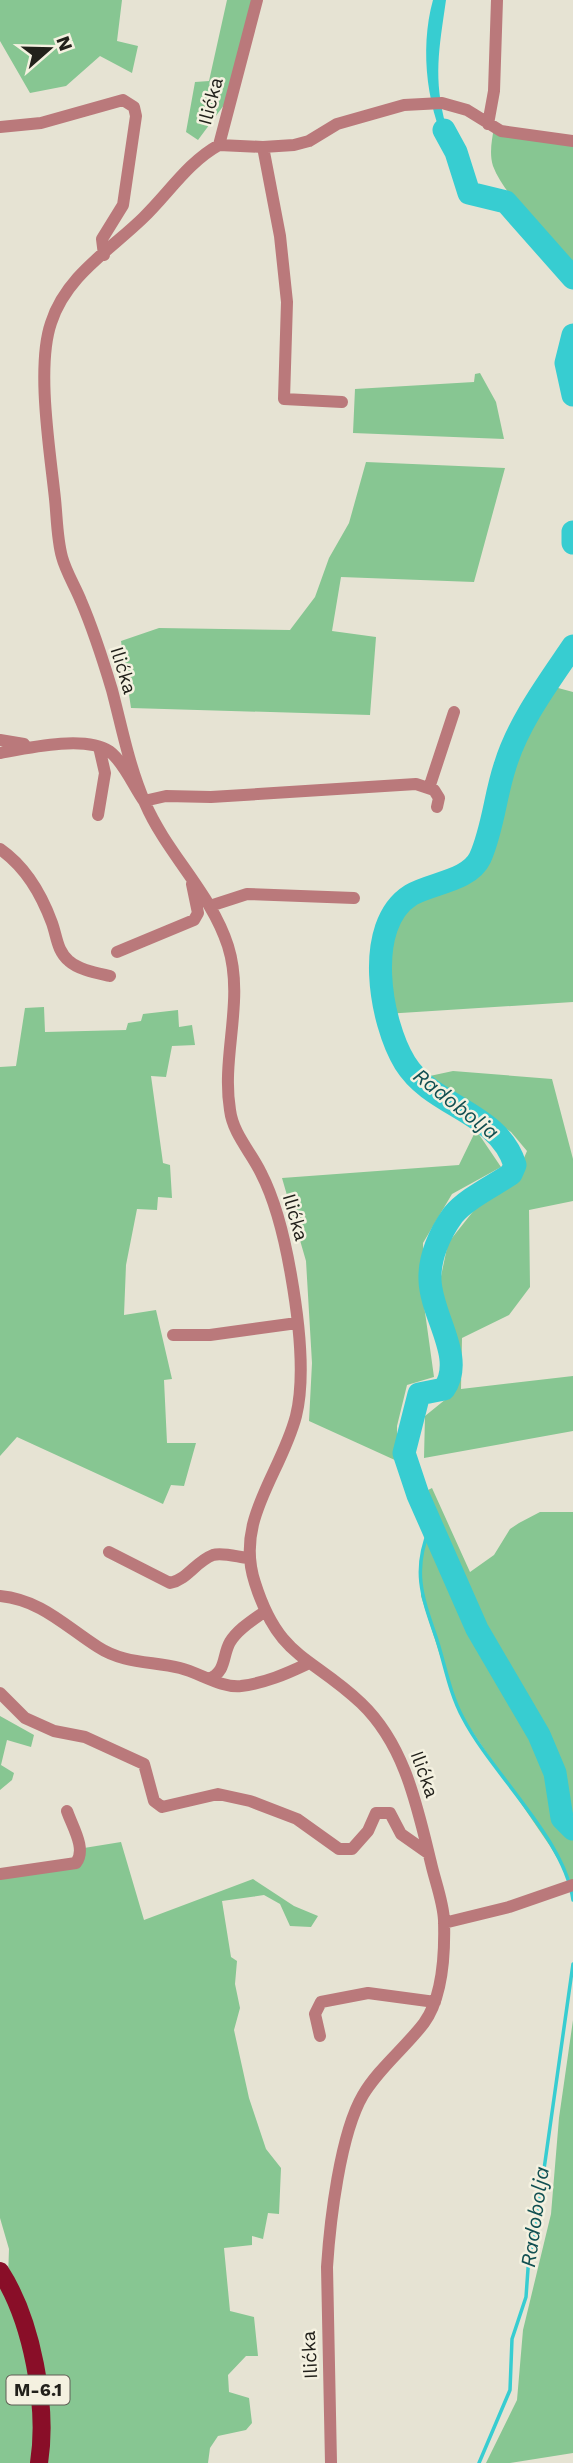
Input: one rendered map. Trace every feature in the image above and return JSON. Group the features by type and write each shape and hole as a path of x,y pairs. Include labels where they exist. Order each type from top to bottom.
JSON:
{"main road":[{"name":"M-6.1","path":"0,2271 22,2318 43,2413 40,2463"}],"street":[{"name":"Ilićka","path":"257,0 219,145 199,158 104,255 74,278 52,318 44,347 49,442 62,558 98,649 144,801 210,906 225,939 233,969 228,1097 231,1119 261,1171 284,1238 297,1323 300,1381 296,1416 251,1521 248,1558 264,1612 284,1643 307,1664 352,1695 380,1723 400,1758 421,1821 444,1923 440,1979 435,2001 426,2021 364,2092 351,2121 328,2258 331,2463"},
{"path":"488,124 494,91 497,0"},
{"path":"0,127 41,123 123,100 134,107 136,116 123,205 102,239 104,255"},
{"path":"219,145 263,147 309,141 337,124 404,105 426,103 454,104 501,131 573,141"},
{"path":"263,147 279,236 287,302 284,399 342,402"},
{"path":"429,788 454,712"},
{"path":"0,740 10,744 82,743 99,747 116,758 144,801 166,796 211,797 416,784 429,788 439,797 438,807"},
{"path":"0,754 43,744"},
{"path":"98,815 105,773 99,747"},
{"path":"0,849 18,861 33,883 65,957 71,963 110,976"},
{"path":"117,952 194,920 198,913 192,880"},
{"path":"210,906 247,894 354,898"},
{"path":"173,1335 210,1335 297,1323"},
{"path":"109,1552 170,1583 183,1580 195,1567 215,1554 248,1558"},
{"path":"0,1596 36,1605 57,1616 100,1648 127,1660 180,1668 238,1686 282,1676 307,1664"},
{"path":"209,1679 223,1667 229,1643 237,1632 264,1612"},
{"path":"0,1693 25,1718 54,1731 85,1737 144,1764 154,1801 162,1807 218,1794 250,1801 297,1819 339,1849 352,1849 368,1831 376,1813 382,1811 390,1813 401,1834 428,1853"},
{"path":"0,1874 76,1863 80,1858 80,1847 67,1811"},
{"path":"444,1923 509,1907 568,1887"},
{"path":"320,2036 316,2014 321,2002 368,1993 435,2001"}],"green space":[{"path":"0,0 122,0 117,41 138,46 132,73 100,56 66,86 30,93 0,41"},
{"path":"227,0 253,0 224,105 198,140 186,132 195,82 209,81"},
{"path":"494,127 573,141 573,266 499,179 491,156"},
{"path":"480,373 496,402 504,439 353,433 355,389 474,382 475,374"},
{"path":"366,462 505,468 474,582 341,577 332,631 376,637 370,715 131,708 121,641 159,628 290,630 315,597 329,558 349,523"},
{"path":"547,685 573,692 573,1002 385,1014 380,955 389,919 409,896 469,870 478,861 487,837 505,764"},
{"path":"44,1007 45,1032 126,1030 128,1023 141,1021 143,1014 178,1010 179,1027 192,1025 195,1045 172,1046 166,1077 151,1076 163,1163 170,1165 172,1198 158,1197 157,1210 137,1209 126,1265 124,1315 156,1310 172,1379 164,1380 167,1443 196,1443 184,1486 171,1485 163,1504 17,1437 0,1456 0,1067 16,1066 25,1008"},
{"path":"453,1071 552,1079 573,1159 573,1201 529,1210 530,1287 509,1315 462,1338 461,1389 573,1376 573,1431 424,1458 425,1416 446,1399 457,1381 454,1339 440,1281 448,1243 475,1209 514,1181 527,1151 511,1132 425,1077"},
{"path":"476,1130 501,1167 452,1194 423,1243 424,1305 434,1377 407,1385 397,1426 397,1461 309,1421 312,1363 306,1261 282,1178 459,1165"},
{"path":"432,1488 470,1572 494,1555 510,1529 519,1523 540,1512 573,1512 573,1885 550,1846 463,1718 449,1683 421,1596 421,1558 430,1528 418,1495"},
{"path":"0,1716 34,1735 31,1747 7,1740 1,1765 14,1773 12,1780 0,1790"},
{"path":"121,1842 144,1920 253,1879 294,1906 318,1916 311,1927 290,1926 280,1904 264,1895 222,1901 231,1957 237,1961 235,1984 240,2008 234,2030 249,2098 266,2149 281,2168 279,2214 268,2213 263,2239 252,2236 252,2245 224,2248 230,2311 254,2317 258,2356 246,2356 228,2375 229,2392 249,2398 252,2423 246,2430 218,2436 210,2448 208,2463 0,2463 0,2283 8,2278 9,2249 0,2218 0,1874 76,1863 84,1848"},
{"path":"573,2020 573,2453 510,2463 486,2463 517,2400 523,2330 551,2214 559,2118"}],"water":[{"path":"433,0 446,0 438,78 446,126 451,128 463,153 453,159 437,122 428,81 427,40"}],"waterway":[{"name":"Radobolja","path":"444,130 456,152 469,193 506,202 573,278"},
{"name":"Radobolja","path":"573,335 566,363 573,395"},
{"name":"Radobolja","path":"573,532 573,543"},
{"name":"Radobolja","path":"573,646 534,704 518,734 502,777 488,836 475,866 459,877 411,895 396,909 386,928 381,951 383,1000 396,1045 405,1063 417,1078 432,1090 495,1133 507,1147 515,1165 511,1174 458,1209 436,1246 430,1280 450,1350 450,1377 444,1389 419,1394 404,1453 418,1495 477,1629 539,1735 555,1773 562,1818 573,1829"},
{"name":"Radobolja","path":"430,1528 421,1557 421,1583 454,1698 476,1739 557,1854 573,1900"},
{"name":"Radobolja","path":"479,2463 510,2390 512,2339 526,2297 529,2255 534,2240 573,1964"}]}
